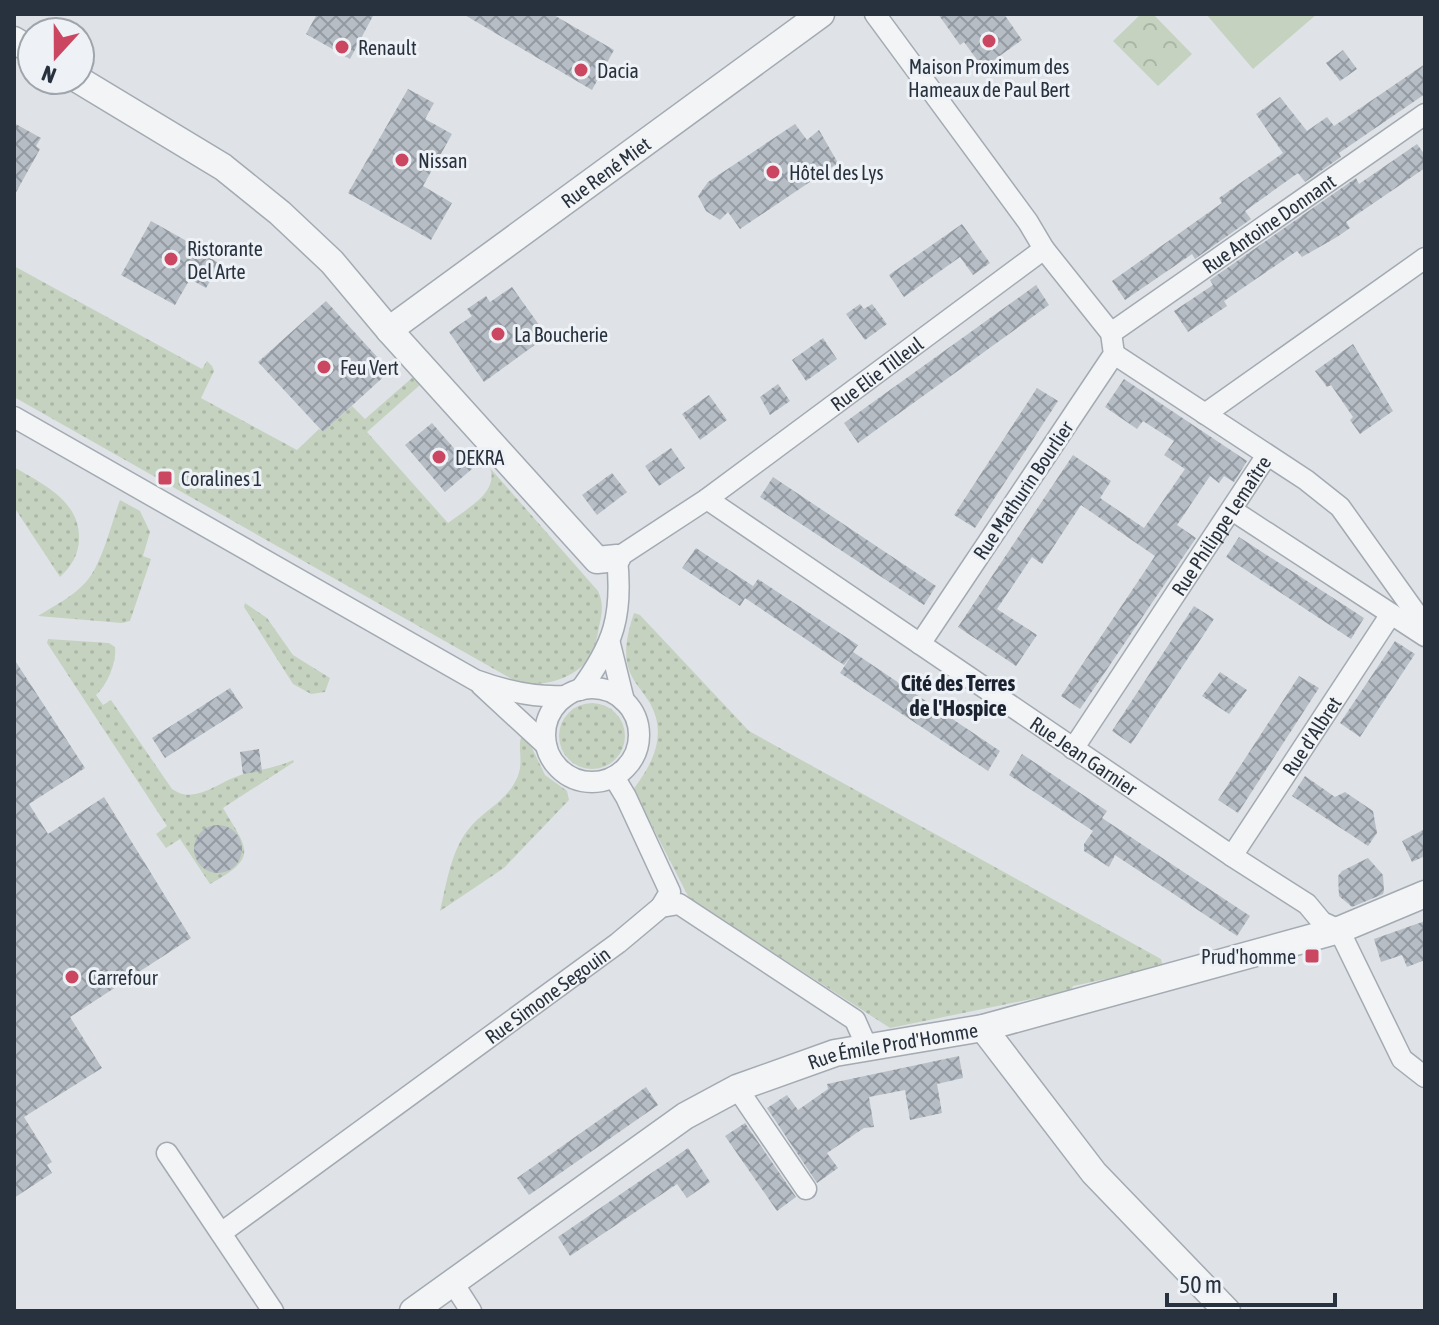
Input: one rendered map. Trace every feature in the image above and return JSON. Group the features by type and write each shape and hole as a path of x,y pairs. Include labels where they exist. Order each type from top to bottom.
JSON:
{"street":[{"name":"Rue René Miet","path":"389,330 821,14"},
{"path":"875,14 1028,222 1044,249 1111,333 1114,354"},
{"path":"96,90 223,167 332,262 389,330 597,560 617,558 620,591 610,644 624,701 635,716 639,739 631,761 614,777 590,783 569,777 553,762 546,745 546,721 551,711 573,693 610,644"},
{"name":"Rue Antoine Donnant","path":"1111,333 1425,114"},
{"name":"Rue Elie Tilleul","path":"617,558 707,499 1044,249"},
{"path":"1205,414 1425,258"},
{"name":"Rue Philippe Lemaître","path":"1073,749 1267,455 1114,354"},
{"name":"Rue Mathurin Bourlier","path":"920,644 1114,354"},
{"path":"14,417 475,680 516,693 542,696 598,688 624,701"},
{"path":"1267,455 1340,507 1419,602 1425,626"},
{"name":"Rue Jean Garnier","path":"707,499 1073,749 1307,904 1322,922 1339,930"},
{"path":"1232,510 1425,636"},
{"name":"Rue d'Albret","path":"1232,856 1391,614"},
{"path":"475,680 546,745"},
{"path":"614,777 670,892 661,907"},
{"name":"Rue Émile Prod'Homme","path":"413,1311 685,1116 737,1088 835,1053 983,1028 1339,930 1425,894"},
{"path":"661,907 679,904 855,1020 867,1047"},
{"name":"Rue Simone Segouin","path":"221,1233 618,943 661,907"},
{"path":"1339,930 1402,1059 1425,1077"},
{"path":"983,1028 1094,1173 1227,1311"},
{"path":"737,1088 806,1189"},
{"path":"167,1153 273,1311"},
{"path":"453,1283 471,1311"}],"green space":[{"path":"1141,14 1153,14 1192,54 1158,86 1113,41"},
{"path":"1206,14 1317,14 1253,69"},
{"path":"14,266 202,369 207,361 214,371 201,398 297,450 319,429 323,432 352,406 365,419 413,377 420,385 367,432 448,523 485,493 492,477 490,468 598,591 602,613 589,658 572,674 554,681 535,684 517,682 14,397"},
{"path":"14,467 57,495 78,525 78,550 71,565 60,577 14,507"},
{"path":"120,500 140,511 150,532 143,556 151,559 130,621 122,623 38,616 74,593 91,575"},
{"path":"245,603 267,618 293,655 330,678 325,692 311,694 293,684 244,607"},
{"path":"634,613 640,615 749,731 1161,959 1163,967 1073,986 1071,991 890,1028 689,898 632,791 652,759 658,736 654,712 632,677 627,662 627,644"},
{"path":"48,639 109,643 115,647 110,673 96,695 103,705 111,700 172,789 180,793 197,794 238,776 293,760 223,808 243,843 244,852 236,867 226,875 210,884 180,839 166,848 156,834 167,826 47,643"},
{"path":"592,703 605,705 615,713 623,723 623,749 615,759 605,767 592,769 579,767 569,759 561,749 559,736 561,723 569,713 579,705"},
{"path":"522,735 545,775 567,791 569,800 504,868 440,911 459,844 477,820 506,795 515,782 520,768"}],"building":[{"name":"Renault","path":"317,14 374,14 350,59 306,34"},
{"name":"Dacia","path":"463,14 552,14 614,50 592,90"},
{"name":"Maison Proximum des Hameaux de Paul Bert","path":"938,14 1004,14 1022,40 983,68 964,42 960,45"},
{"path":"1343,50 1357,69 1340,81 1326,63"},
{"path":"1425,64 1425,94 1339,153 1341,157 1305,182 1298,173 1245,211 1251,219 1195,259 1192,254 1125,300 1112,281 1222,203 1219,198 1283,153 1256,114 1280,97 1307,131 1327,117 1334,126"},
{"name":"Nissan","path":"408,89 434,103 425,119 452,134 423,186 452,203 431,240 348,193"},
{"path":"14,123 41,138 36,146 40,149 14,196"},
{"name":"Hôtel des Lys","path":"795,124 807,140 819,130 838,163 740,229 728,212 720,220 706,211 698,196 708,182"},
{"path":"1417,144 1425,155 1425,168 1346,222 1350,228 1337,237 1302,257 1297,251 1224,301 1227,306 1188,332 1174,311 1213,285 1210,280 1356,178 1359,184"},
{"name":"Ristorante Del Arte","path":"151,221 206,252 204,254 220,264 206,288 190,279 175,305 121,275"},
{"path":"962,224 990,263 973,275 960,257 904,297 889,275"},
{"path":"1036,285 1049,305 858,443 844,423"},
{"name":"La Boucherie","path":"512,287 547,336 484,382 449,332 472,316 467,309 486,296 490,302"},
{"name":"Feu Vert","path":"326,301 390,371 323,432 258,362"},
{"path":"860,304 864,309 872,304 887,324 865,340 846,314"},
{"path":"823,338 837,359 806,381 792,360"},
{"path":"1353,344 1393,411 1360,434 1350,420 1353,417 1331,385 1327,387 1315,371"},
{"path":"1124,379 1247,461 1234,482 1224,476 1219,483 1210,476 1177,525 1196,538 1080,709 1061,696 1155,556 1081,505 1042,564 1032,557 997,609 1037,635 1016,666 958,627 1073,455 1111,481 1100,498 1144,528 1185,469 1164,455 1174,441 1143,421 1137,429 1105,407"},
{"path":"778,384 790,401 770,415 760,397"},
{"path":"1037,388 1058,401 975,528 954,515"},
{"path":"709,395 727,420 700,440 682,414"},
{"name":"DEKRA","path":"432,423 472,469 445,492 405,445"},
{"path":"671,448 685,468 659,486 645,466"},
{"path":"612,473 627,492 597,515 582,495"},
{"path":"773,477 936,586 924,605 760,497"},
{"path":"1239,537 1364,618 1351,639 1226,557"},
{"path":"696,548 753,586 740,606 682,568"},
{"path":"758,579 858,645 853,652 1000,751 988,771 840,673 853,653 844,665 745,598"},
{"path":"1194,606 1214,619 1131,744 1112,731"},
{"path":"1395,641 1415,654 1360,737 1340,723"},
{"name":"Carrefour","path":"14,659 85,768 29,804 48,834 104,797 191,938 70,1017 102,1068 24,1117 52,1162 47,1165 52,1173 14,1198"},
{"path":"1220,672 1247,690 1229,714 1202,696"},
{"path":"1299,676 1319,688 1238,813 1218,800"},
{"path":"230,688 243,708 165,758 152,738"},
{"path":"259,749 262,771 243,774 240,752"},
{"path":"1022,754 1107,811 1102,818 1250,916 1237,936 1115,855 1109,867 1084,851 1084,844 1093,831 1009,775"},
{"path":"1305,776 1335,797 1345,792 1373,811 1377,833 1368,846 1292,796"},
{"path":"218,825 235,832 242,849 235,866 218,873 201,866 194,849 201,832"},
{"path":"1425,829 1425,856 1412,862 1402,841"},
{"path":"1368,858 1383,875 1384,891 1352,907 1339,896 1338,876"},
{"path":"1425,921 1425,960 1407,967 1402,955 1381,962 1374,939"},
{"path":"959,1056 963,1078 937,1084 942,1113 910,1120 905,1090 869,1097 874,1127 864,1128 827,1153 838,1168 817,1183 767,1108 787,1095 798,1110 828,1089 827,1084"},
{"path":"646,1087 658,1105 529,1195 517,1178"},
{"path":"745,1123 796,1197 777,1211 725,1136"},
{"path":"688,1148 710,1182 687,1198 677,1184 570,1256 558,1237"}],"place":[{"name":"Maison Proximum des Hameaux de Paul Bert","path":"989,41"},
{"name":"Renault","path":"342,47"},
{"name":"Dacia","path":"581,70"},
{"name":"Nissan","path":"402,160"},
{"name":"Hôtel des Lys","path":"773,172"},
{"name":"Ristorante Del Arte","path":"171,259"},
{"name":"La Boucherie","path":"498,334"},
{"name":"Feu Vert","path":"324,367"},
{"name":"DEKRA","path":"439,457"},
{"name":"Coralines 1","path":"165,478"},
{"name":"Prud'homme","path":"1312,956"},
{"name":"Carrefour","path":"72,977"}],"district":[{"name":"Cité des Terres de l'Hospice","path":"958,696"}]}
